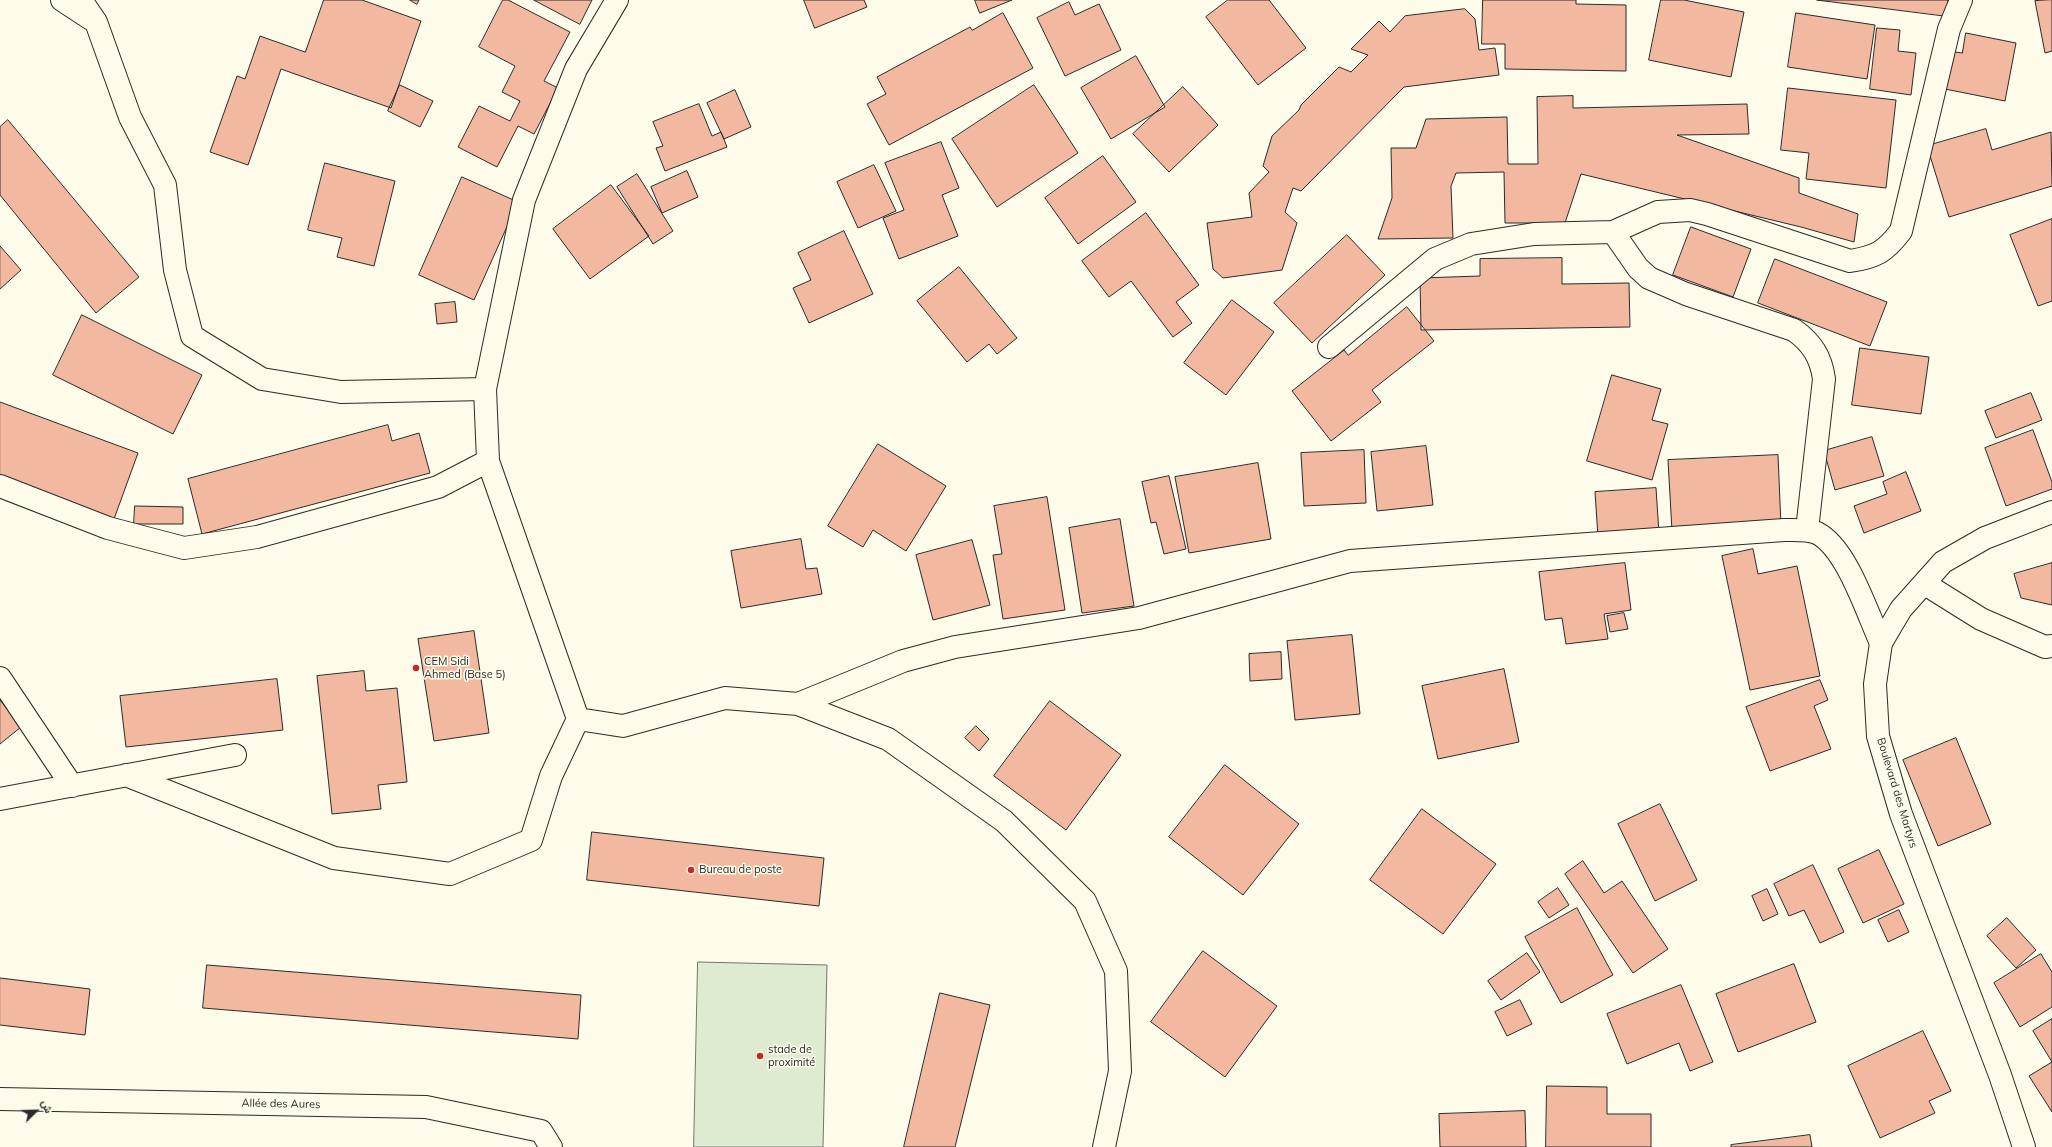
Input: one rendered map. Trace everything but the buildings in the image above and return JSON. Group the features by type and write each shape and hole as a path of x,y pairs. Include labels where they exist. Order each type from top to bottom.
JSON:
{"street":[{"path":"62,0 96,22"},
{"path":"81,0 96,22 130,116 165,185 175,270 192,336 262,379 341,392 485,389"},
{"path":"126,775 334,858 450,874 531,840 551,776 578,719 488,461 485,389 524,200 576,69 618,0"},
{"path":"1329,347 1435,259 1471,244 1534,234 1613,232 1658,212 1690,210 1850,260 1870,258 1888,248 1901,231 1907,211 1949,29 1961,0"},
{"path":"1613,232 1638,268 1649,278 1680,291 1794,330 1806,339 1816,351 1822,365 1824,379 1807,530"},
{"path":"0,486 108,528 184,548 257,538 430,489 488,461"},
{"name":"Boulevard des Martyrs","path":"2024,1147 2000,1075 1901,814 1878,736 1875,684 1881,643 1901,609 1925,584 1943,562 1985,538 2052,512"},
{"path":"798,704 903,661 955,647 1139,618 1350,561 1784,530 1807,530 1817,533 1827,540 1843,557 1881,643"},
{"path":"1925,584 1981,619 2045,647 2052,646"},
{"path":"0,678 72,786"},
{"path":"578,719 623,726 725,698 798,704 888,739 1004,821 1085,901 1116,970 1120,1071 1104,1147"},
{"path":"0,799 235,755"},
{"name":"Allée des Aures","path":"0,1099 426,1107 541,1132 551,1147"}],"green space":[{"name":"stade de proximité","path":"698,962 827,965 823,1147 694,1147"}],"place":[{"name":"CEM Sidi Ahmed (Base 5)","path":"416,668"},
{"name":"Bureau de poste","path":"691,870"},
{"name":"stade de proximité","path":"760,1056"}]}
